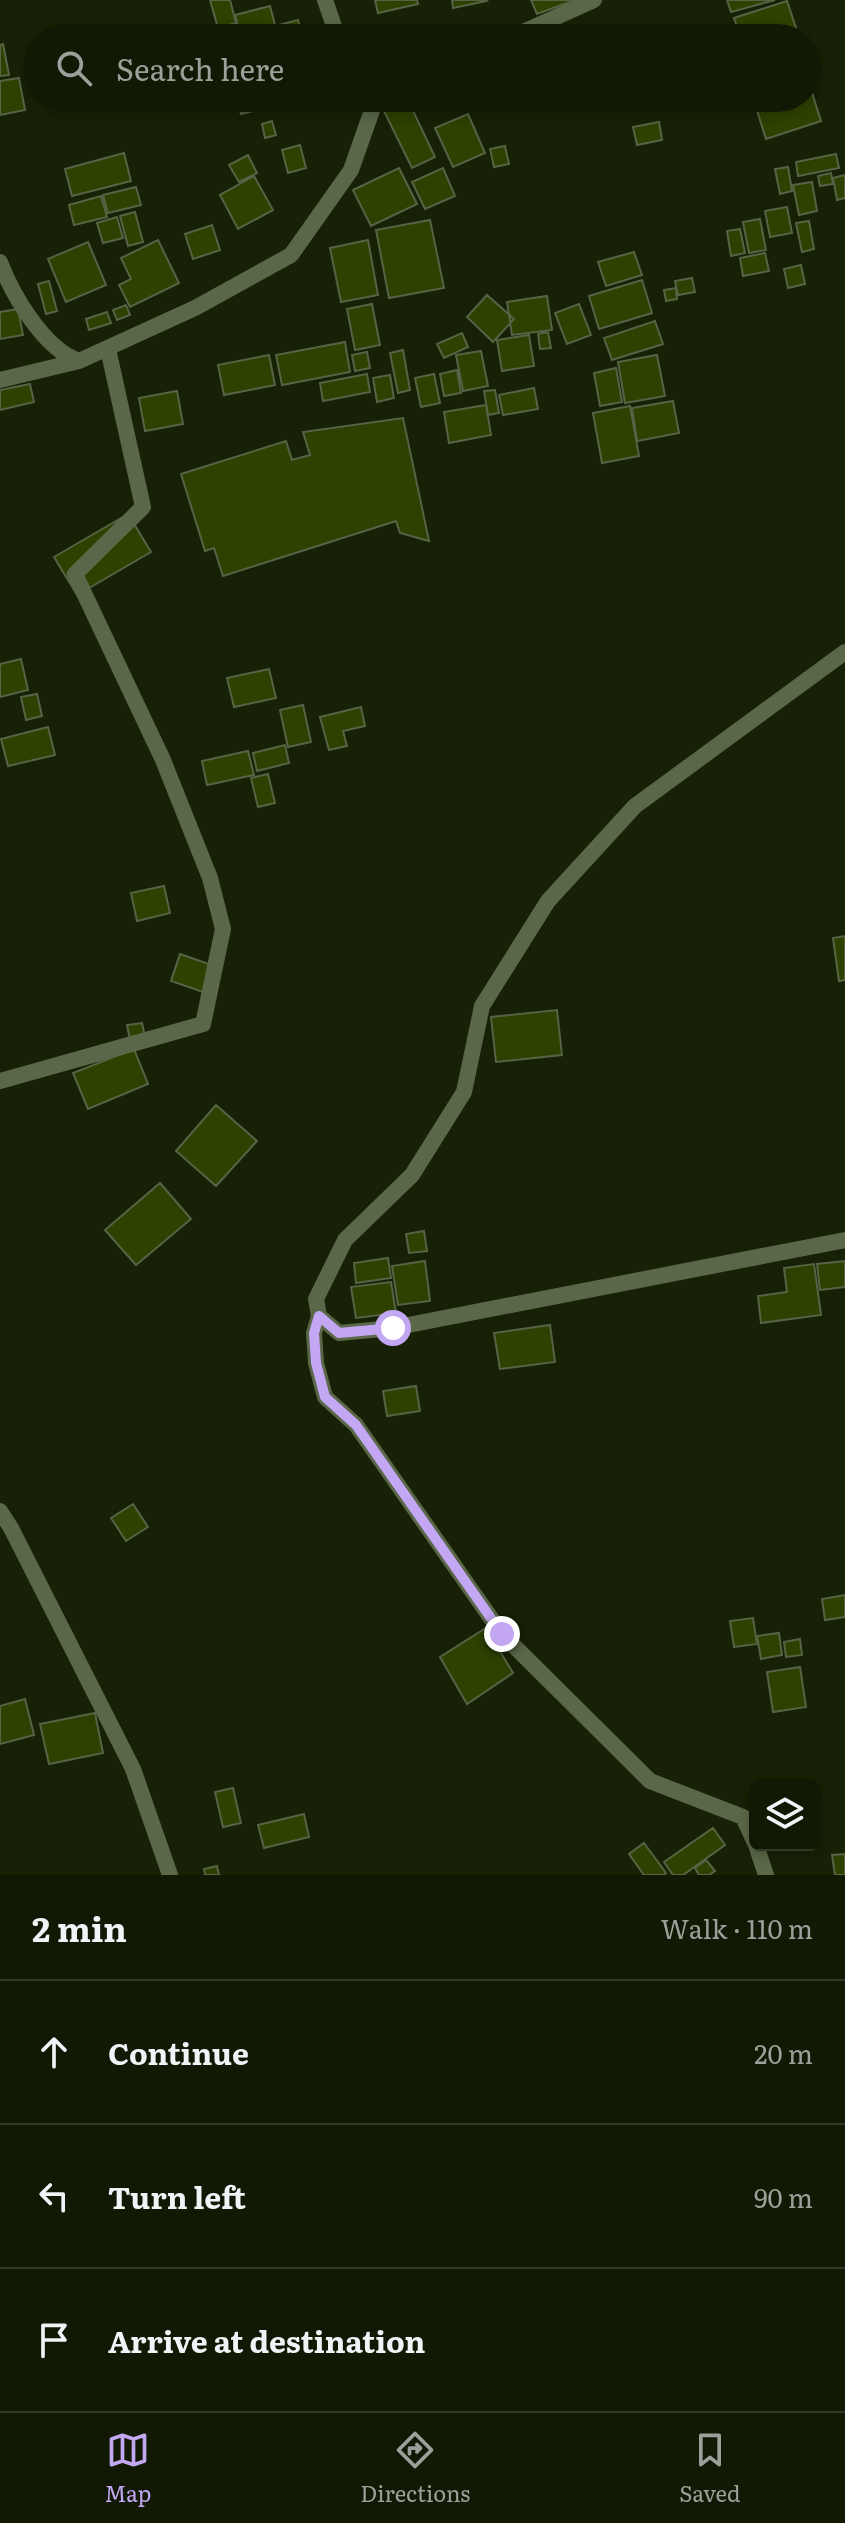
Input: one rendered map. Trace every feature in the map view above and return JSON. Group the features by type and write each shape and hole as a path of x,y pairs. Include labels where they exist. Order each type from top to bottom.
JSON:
{"street":[{"path":"325,0 333,24"},
{"path":"541,24 594,0"},
{"path":"0,380 79,361 108,349 231,289 291,255 351,170 371,112"},
{"path":"0,262 39,333 69,358 79,361"},
{"path":"0,1081 203,1024 223,929 210,878 163,760 75,574 143,507 108,349"},
{"path":"749,1829 743,1817 650,1781 502,1634 356,1425 325,1397 316,1363 314,1333 319,1316 316,1299 345,1240 412,1175 464,1092 482,1006 548,901 635,806 845,652"},
{"path":"319,1316 339,1333 393,1328 845,1240"},
{"path":"0,1511 133,1769 170,1875"},
{"path":"758,1851 766,1875"}],"building":[{"path":"210,0 230,0 236,23 217,24"},
{"path":"375,0 417,0 418,4 378,13"},
{"path":"452,0 486,0 487,1 453,8"},
{"path":"531,0 575,0 537,14"},
{"path":"727,0 775,0 731,12"},
{"path":"787,1 795,24 736,24 734,18"},
{"path":"270,6 275,24 237,24 235,15"},
{"path":"3,44 9,75 0,76 0,45"},
{"path":"19,78 24,110 0,115 0,81"},
{"path":"384,112 414,112 435,157 412,168"},
{"path":"757,112 818,112 821,121 766,139"},
{"path":"468,114 485,153 453,167 435,128"},
{"path":"272,121 276,135 265,138 262,124"},
{"path":"659,122 662,140 637,145 633,127"},
{"path":"300,145 306,168 288,173 282,150"},
{"path":"505,146 509,164 494,167 490,149"},
{"path":"124,153 131,181 72,196 65,169"},
{"path":"836,154 839,168 798,176 796,162"},
{"path":"248,155 257,173 239,182 229,165"},
{"path":"788,167 792,191 780,194 775,169"},
{"path":"399,168 417,204 371,226 353,190"},
{"path":"443,168 455,196 425,209 412,182"},
{"path":"831,173 833,184 820,186 818,176"},
{"path":"845,175 845,198 837,200 833,178"},
{"path":"254,176 273,210 238,229 220,195"},
{"path":"812,182 817,211 799,215 793,185"},
{"path":"136,187 141,205 108,213 103,195"},
{"path":"101,196 107,217 74,225 69,205"},
{"path":"787,207 792,233 770,237 765,211"},
{"path":"135,212 143,242 128,246 120,216"},
{"path":"117,217 123,238 103,243 97,223"},
{"path":"760,219 766,250 749,253 743,222"},
{"path":"430,220 444,288 389,298 376,230"},
{"path":"809,221 814,249 802,252 796,223"},
{"path":"212,225 220,250 193,259 185,234"},
{"path":"740,229 745,253 731,256 727,231"},
{"path":"158,240 179,283 130,307 119,285 131,279 121,258"},
{"path":"368,240 378,295 341,302 330,248"},
{"path":"88,242 106,285 66,302 48,259"},
{"path":"634,252 642,275 606,286 598,262"},
{"path":"765,253 769,271 743,276 740,258"},
{"path":"801,265 805,284 788,288 784,269"},
{"path":"692,278 695,292 678,295 675,281"},
{"path":"642,280 652,313 599,329 589,296"},
{"path":"49,281 57,311 46,314 38,284"},
{"path":"676,288 677,299 666,301 664,290"},
{"path":"487,295 514,319 493,342 467,317"},
{"path":"547,296 552,330 512,335 507,302"},
{"path":"372,304 380,345 355,350 347,309"},
{"path":"579,304 591,335 567,344 555,313"},
{"path":"126,305 130,315 117,320 113,310"},
{"path":"18,309 23,335 0,339 0,312"},
{"path":"107,312 111,323 89,330 86,319"},
{"path":"655,321 663,344 612,360 604,338"},
{"path":"548,332 551,348 540,349 538,334"},
{"path":"462,333 468,347 444,358 437,344"},
{"path":"529,335 534,366 502,371 497,340"},
{"path":"345,342 350,372 282,385 276,355"},
{"path":"403,350 410,390 398,393 390,353"},
{"path":"481,351 488,386 463,391 456,355"},
{"path":"367,352 370,368 355,371 352,355"},
{"path":"269,355 275,385 224,395 218,365"},
{"path":"657,355 665,396 625,403 618,362"},
{"path":"616,368 622,402 600,406 594,373"},
{"path":"457,370 461,393 444,396 440,374"},
{"path":"367,374 370,392 323,401 320,383"},
{"path":"434,374 440,403 421,407 415,378"},
{"path":"390,375 394,398 377,402 373,378"},
{"path":"30,384 34,402 0,410 0,390"},
{"path":"534,388 538,409 503,415 499,395"},
{"path":"495,390 499,413 488,415 484,391"},
{"path":"177,391 183,424 145,431 139,398"},
{"path":"673,401 679,433 637,441 632,408"},
{"path":"486,405 491,435 449,443 444,412"},
{"path":"630,406 639,456 602,463 593,413"},
{"path":"403,418 429,541 400,533 396,521 223,576 214,548 205,551 181,474 286,441 292,460 310,455 303,432"},
{"path":"128,514 151,552 77,595 54,557"},
{"path":"21,659 28,690 0,697 0,664"},
{"path":"269,669 276,698 234,707 227,678"},
{"path":"37,694 42,716 26,720 21,697"},
{"path":"303,705 311,742 288,747 280,710"},
{"path":"361,707 365,726 343,731 347,746 329,750 320,717"},
{"path":"48,727 55,755 8,766 1,739"},
{"path":"285,745 289,763 257,771 253,753"},
{"path":"248,751 254,775 207,785 202,761"},
{"path":"268,774 275,803 258,807 251,778"},
{"path":"164,886 170,913 137,921 131,893"},
{"path":"845,936 845,980 839,981 833,938"},
{"path":"180,954 212,965 203,992 171,981"},
{"path":"557,1010 562,1055 496,1062 491,1017"},
{"path":"142,1023 146,1042 131,1045 127,1025"},
{"path":"134,1049 148,1084 88,1109 73,1073"},
{"path":"216,1105 257,1141 216,1186 176,1151"},
{"path":"160,1183 191,1219 136,1265 105,1230"},
{"path":"424,1231 427,1251 409,1253 406,1234"},
{"path":"388,1258 391,1278 356,1283 354,1263"},
{"path":"425,1261 430,1301 398,1305 392,1266"},
{"path":"845,1261 845,1287 820,1290 817,1264"},
{"path":"814,1264 821,1315 761,1323 758,1296 787,1292 784,1268"},
{"path":"391,1282 396,1313 356,1318 351,1287"},
{"path":"550,1325 555,1362 500,1369 494,1333"},
{"path":"416,1386 420,1411 387,1416 383,1391"},
{"path":"133,1504 148,1527 126,1541 111,1518"},
{"path":"845,1595 845,1617 825,1620 822,1599"},
{"path":"753,1618 757,1644 734,1647 730,1621"},
{"path":"486,1628 513,1673 467,1704 440,1657"},
{"path":"779,1633 782,1655 761,1659 757,1636"},
{"path":"800,1639 802,1655 786,1657 784,1642"},
{"path":"800,1667 806,1707 773,1712 767,1672"},
{"path":"25,1699 34,1735 0,1744 0,1706"},
{"path":"95,1713 103,1753 49,1764 40,1724"},
{"path":"233,1788 241,1823 223,1827 215,1792"},
{"path":"304,1814 309,1837 264,1848 258,1825"},
{"path":"713,1828 725,1845 683,1875 673,1875 664,1862"},
{"path":"644,1843 666,1873 663,1875 644,1875 629,1854"},
{"path":"845,1854 845,1875 835,1875 832,1855"},
{"path":"706,1860 715,1871 709,1875 699,1875 695,1868"},
{"path":"217,1866 219,1875 205,1875 204,1869"}],"route":[{"path":"393,1328 339,1333 319,1316 314,1333 316,1363 325,1397 356,1425 502,1634"}]}
